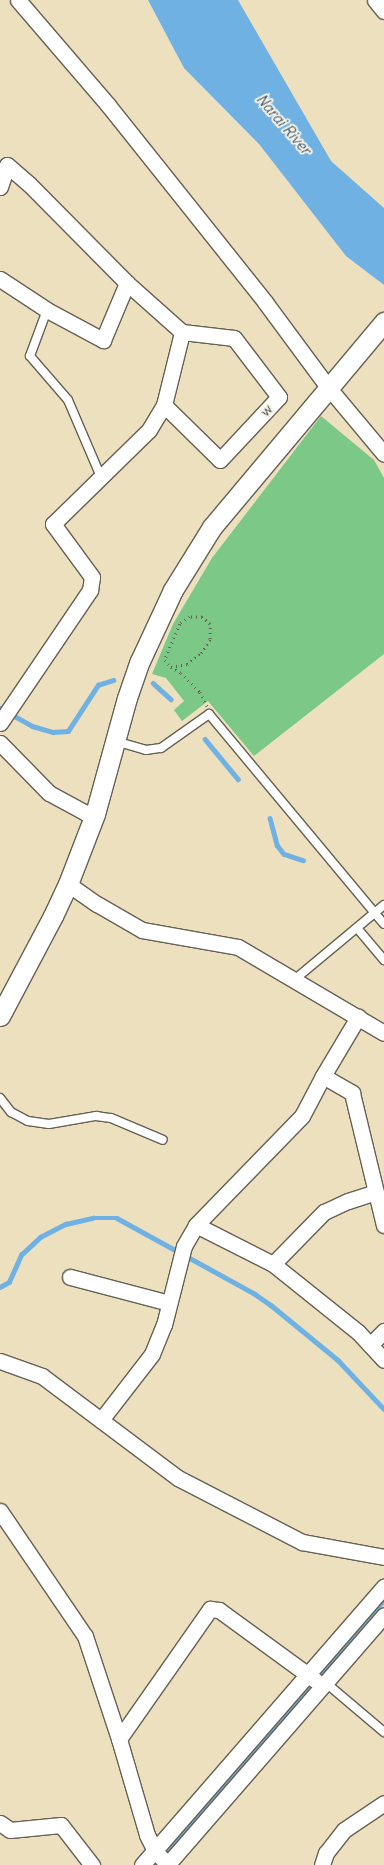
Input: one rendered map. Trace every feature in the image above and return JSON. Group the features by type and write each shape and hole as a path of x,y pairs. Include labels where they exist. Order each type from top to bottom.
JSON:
{"street":[{"path":"18,0 114,113 331,383 384,454"},
{"path":"376,0 384,11"},
{"path":"0,186 4,162"},
{"path":"0,723 90,590 92,577 53,524 148,430 164,405 182,332 127,283 4,162"},
{"path":"0,279 47,310 103,340 127,283"},
{"path":"0,1016 54,916 68,884 95,814 140,661 156,624 192,557 212,527 384,322"},
{"name":"ｗ","path":"164,405 220,460 279,397 234,338 182,332"},
{"path":"0,744 49,792 86,813 95,814"},
{"path":"68,884 97,904 142,930 238,947 384,1033"},
{"path":"101,1420 152,1354 169,1303 184,1246 196,1224 302,1116 323,1076 358,1018"},
{"path":"323,1076 352,1093 384,1225"},
{"path":"273,1264 324,1212 348,1200 376,1192"},
{"path":"196,1224 273,1264 358,1332 384,1360"},
{"path":"70,1278 169,1303"},
{"path":"370,1345 384,1331"},
{"path":"0,1361 42,1376 178,1478 302,1542 384,1557"},
{"path":"0,1511 85,1636 119,1739 146,1835 163,1860"},
{"path":"317,1681 384,1587"},
{"path":"119,1739 210,1610 219,1610 317,1681"},
{"path":"142,1865 163,1860 317,1681 384,1615"},
{"path":"322,1865 326,1853 344,1830 384,1803"},
{"path":"0,1823 10,1830 61,1825 92,1865"}],"lane":[{"path":"47,310 30,356 68,400 101,477"},
{"path":"115,741 146,750 161,748 209,714 384,924"},
{"path":"294,980 384,905"},
{"path":"357,928 384,960"},
{"path":"0,1098 11,1112 28,1121 49,1124 96,1116 111,1118 162,1140"},
{"path":"317,1681 384,1732"}],"path":[{"path":"171,667 187,664 201,652 210,639 210,624 202,617 190,617 180,624 165,660 171,667 200,692 209,714"}],"green space":[{"path":"321,416 374,460 384,478 384,654 254,756 208,701 182,721 174,710 184,701 166,678 152,674 173,624 212,558"}],"water":[{"name":"Narai River","path":"148,0 238,0 331,161 384,208 384,285 346,256 259,144 184,68"}],"waterway":[{"path":"0,708 32,726 53,732 68,731 98,685 113,680"},
{"path":"153,683 171,699"},
{"path":"205,739 238,779"},
{"path":"270,818 277,845 284,854 303,860"},
{"path":"0,1287 9,1282 21,1255 40,1237 66,1224 93,1218 117,1218 255,1294 271,1305 338,1360 384,1409"},
{"path":"155,1865 384,1600"}]}
